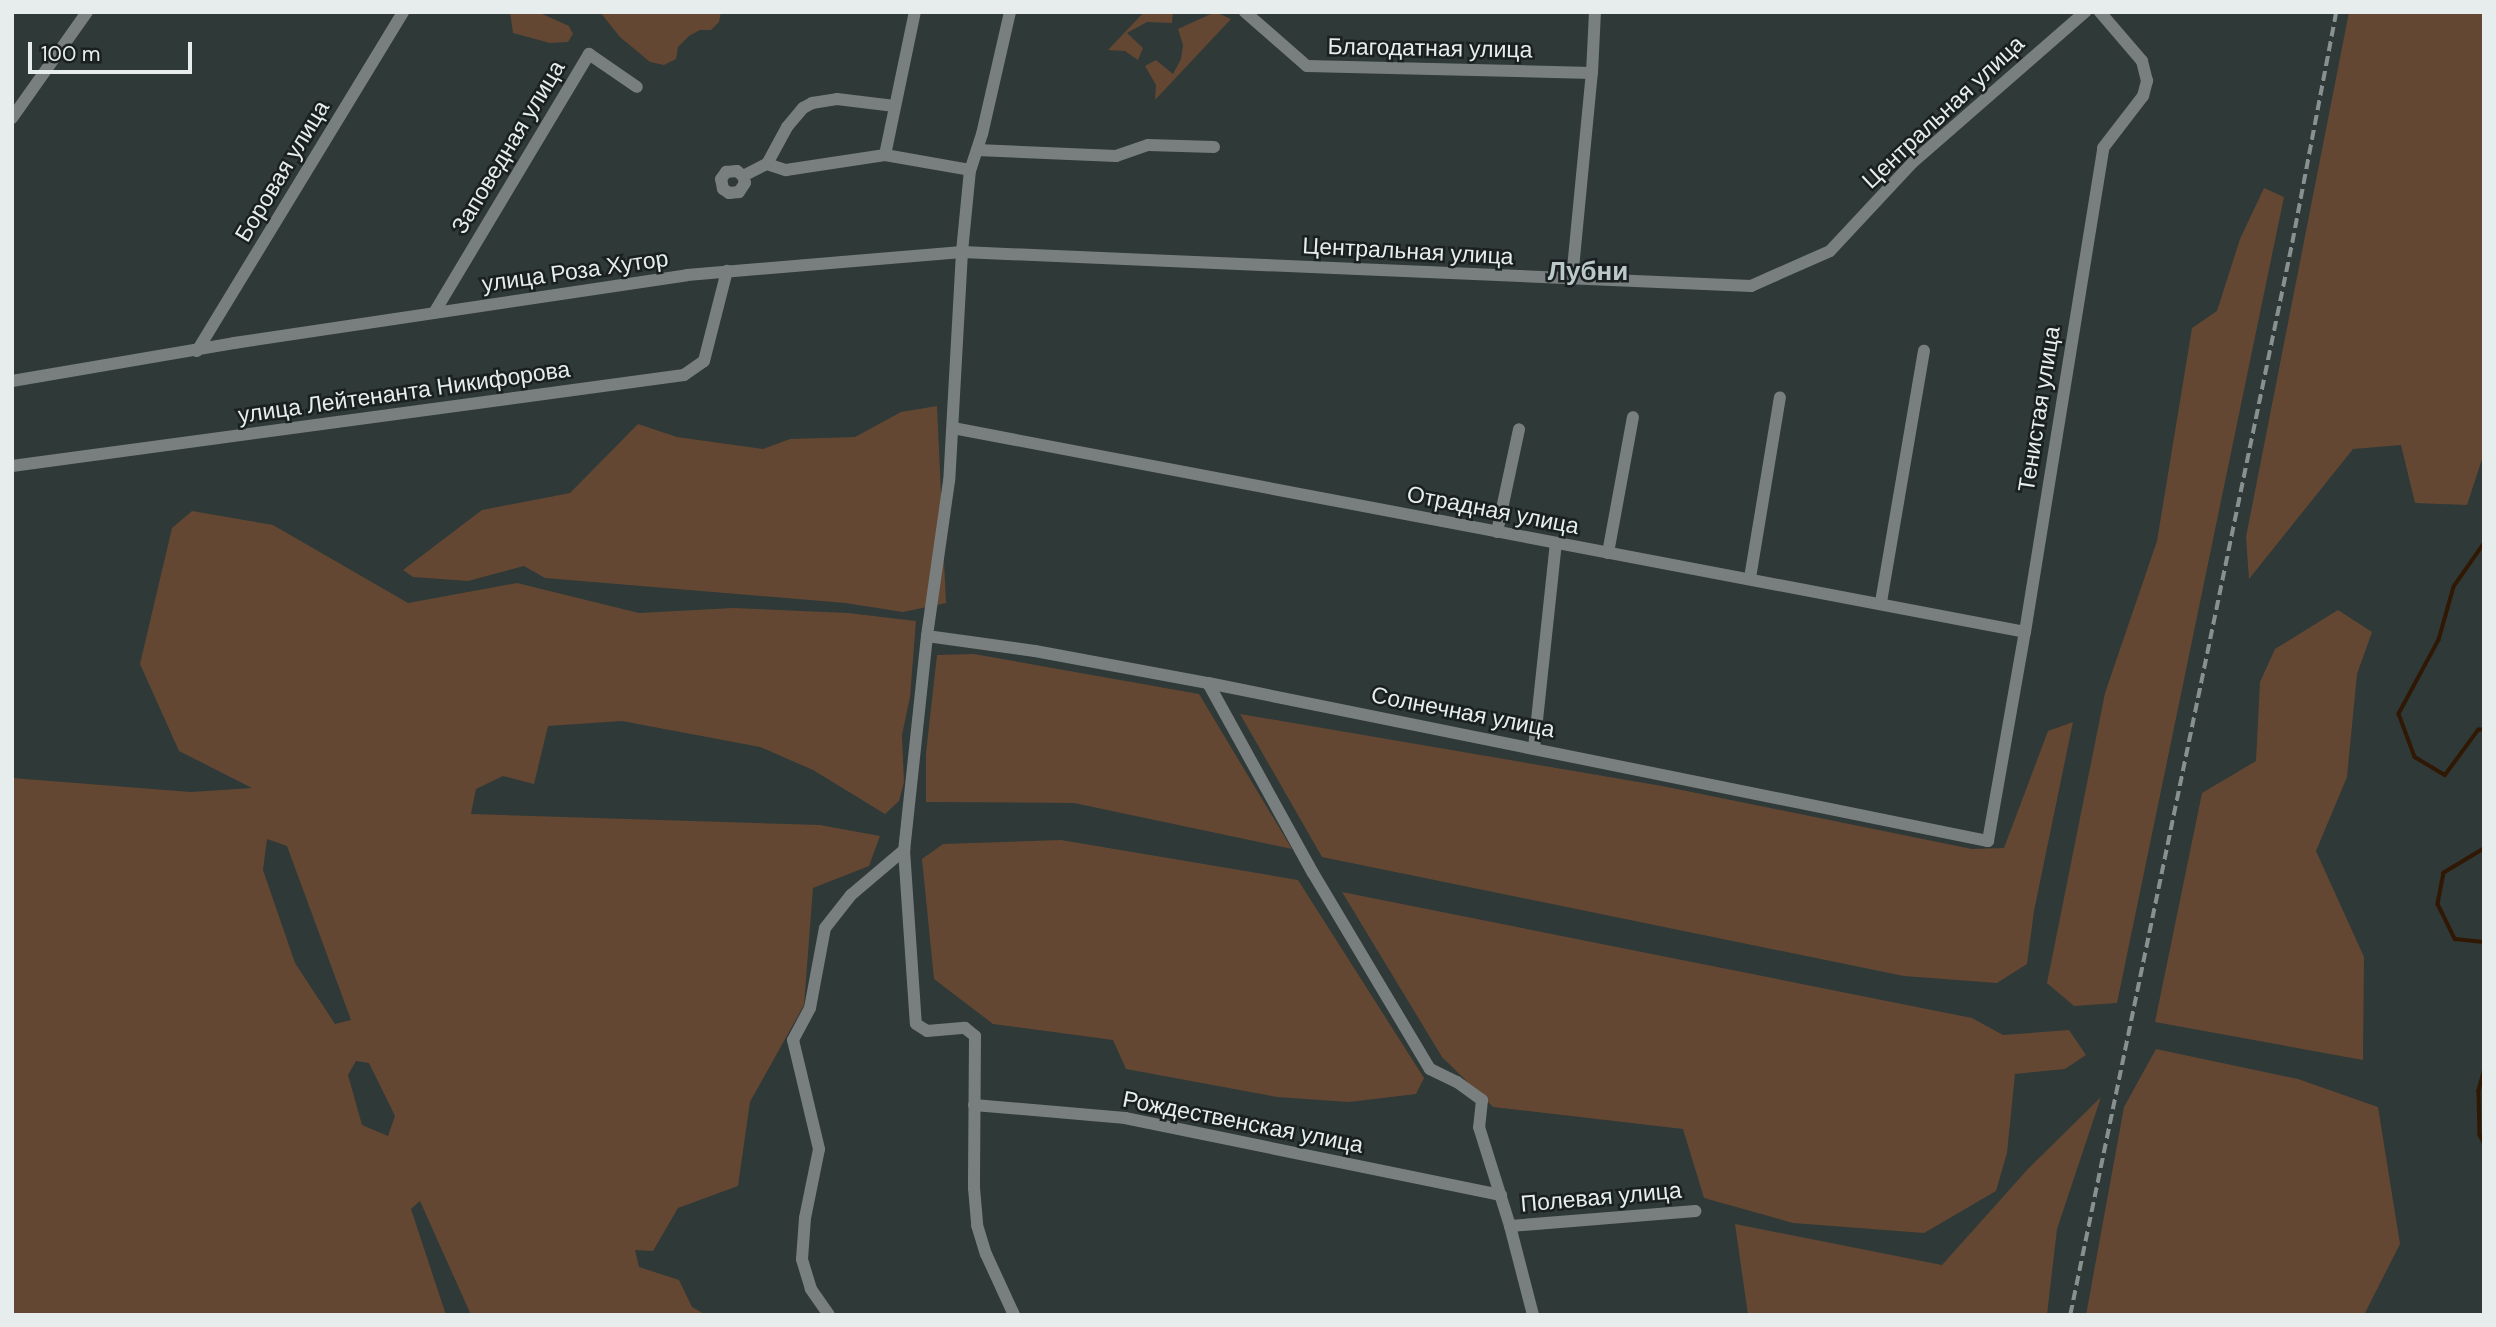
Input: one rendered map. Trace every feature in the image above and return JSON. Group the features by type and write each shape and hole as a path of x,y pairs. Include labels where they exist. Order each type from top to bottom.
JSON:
{"street":[{"path":"12,118 88,12"},
{"name":"Боровая улица","path":"197,351 403,12"},
{"path":"885,155 915,12"},
{"path":"1010,12 970,170 962,252 949,481 927,636 904,850 916,1024 927,1031 965,1028 975,1036 974,1188 977,1225 986,1254 1014,1315"},
{"name":"Благодатная улица","path":"1245,12 1307,66 1592,73"},
{"path":"1572,279 1592,73 1595,12"},
{"name":"Центральная улица","path":"962,252 1751,286 1830,251 1912,163 2085,12"},
{"name":"Тенистая улица","path":"1988,841 2025,632 2103,148 2143,96 2147,81 2142,61 2100,12"},
{"name":"Заповедная улица","path":"434,313 589,54 637,87"},
{"path":"743,176 767,164 787,127 803,108 812,103 837,99 895,106"},
{"path":"977,150 1116,156 1148,145 1214,147"},
{"path":"767,164 786,170 885,155 970,170"},
{"name":"улица Роза Хутор","path":"12,381 197,351 234,342 727,271 962,252"},
{"name":"улица Лейтенанта Никифорова","path":"12,466 684,375 704,361 727,271"},
{"path":"1881,602 1924,351"},
{"path":"1750,578 1780,397"},
{"path":"1608,553 1633,417"},
{"name":"Отрадная улица","path":"953,428 1608,553 1881,602 2025,632"},
{"path":"1497,532 1519,429"},
{"path":"1534,748 1556,543"},
{"name":"Солнечная улица","path":"927,636 1208,683 1988,841"},
{"path":"1208,683 1313,873 1430,1069 1457,1082 1482,1100 1479,1126 1510,1226 1533,1315"},
{"path":"829,1315 811,1289 802,1259 804,1218 819,1149 793,1040 810,1008 825,928 851,895 904,850"},
{"name":"Рождественская улица","path":"974,1105 1125,1118 1501,1195"},
{"name":"Полевая улица","path":"1510,1226 1695,1211"}],"shaded area":[{"path":"510,12 538,12 569,26 573,34 568,42 550,43 513,33"},
{"path":"600,12 721,12 719,22 711,30 700,30 689,36 678,47 676,59 664,65 650,62 620,37"},
{"path":"1144,12 1173,12 1172,23 1147,22 1127,33 1143,48 1138,60 1125,51 1108,50"},
{"path":"1215,12 1231,19 1155,100 1156,85 1145,66 1156,60 1173,74 1181,59 1183,45 1178,29"},
{"path":"2349,12 2484,12 2484,453 2467,505 2415,503 2401,445 2353,449 2249,579 2246,537"},
{"path":"2264,188 2284,197 2117,1003 2074,1006 2047,983 2105,693 2157,541 2192,328 2217,311 2240,239"},
{"path":"937,406 946,603 903,612 845,603 545,578 524,566 468,581 413,577 403,570 482,510 570,493 638,424 677,437 763,449 790,439 855,437 901,412"},
{"path":"192,511 273,525 408,603 517,583 639,613 733,608 848,613 916,621 910,697 902,735 904,782 899,801 885,814 813,770 760,747 622,721 548,726 534,784 503,776 476,789 471,814 820,825 880,836 869,866 813,888 804,1005 750,1102 738,1186 678,1208 653,1251 635,1250 639,1267 679,1280 692,1307 706,1315 471,1315 420,1201 411,1209 446,1315 12,1315 12,778 191,792 252,788 179,751 140,664 172,528","holes":["267,839 287,846 351,1020 335,1024 295,963 263,870","356,1061 369,1063 395,1116 388,1136 362,1125 348,1075"]},
{"path":"2338,610 2372,632 2357,674 2347,777 2316,851 2364,957 2363,1060 2155,1022 2202,793 2256,761 2260,682 2275,649"},
{"path":"974,654 1199,694 1292,849 1074,803 926,802 926,753 937,655"},
{"path":"1240,714 1662,786 1972,849 2004,848 2048,731 2073,722 2034,911 2027,964 1997,983 1904,976 1322,857"},
{"path":"1061,840 1298,880 1424,1078 1416,1094 1349,1102 1277,1097 1126,1069 1113,1040 993,1024 934,979 922,859 943,844"},
{"path":"1342,892 1972,1018 2003,1035 2069,1030 2086,1055 2065,1069 2015,1074 2007,1153 1996,1191 1924,1233 1793,1223 1704,1198 1683,1129 1493,1107 1442,1057"},
{"path":"2156,1049 2298,1079 2378,1107 2400,1244 2364,1315 2086,1315 2124,1107"},
{"path":"2101,1097 2057,1229 2047,1315 1748,1315 1735,1224 1942,1265 2027,1170"}],"waterway":[{"path":"2484,544 2454,587 2439,640 2399,714 2415,757 2445,775 2478,730 2484,729"},
{"path":"2484,849 2444,873 2438,904 2455,939 2484,942"},
{"path":"2484,1072 2479,1091 2480,1135 2484,1143"}],"railway":[{"path":"2070,1315 2292,243 2336,12"}],"district":[{"name":"Лубни","path":"1588,272"}]}
